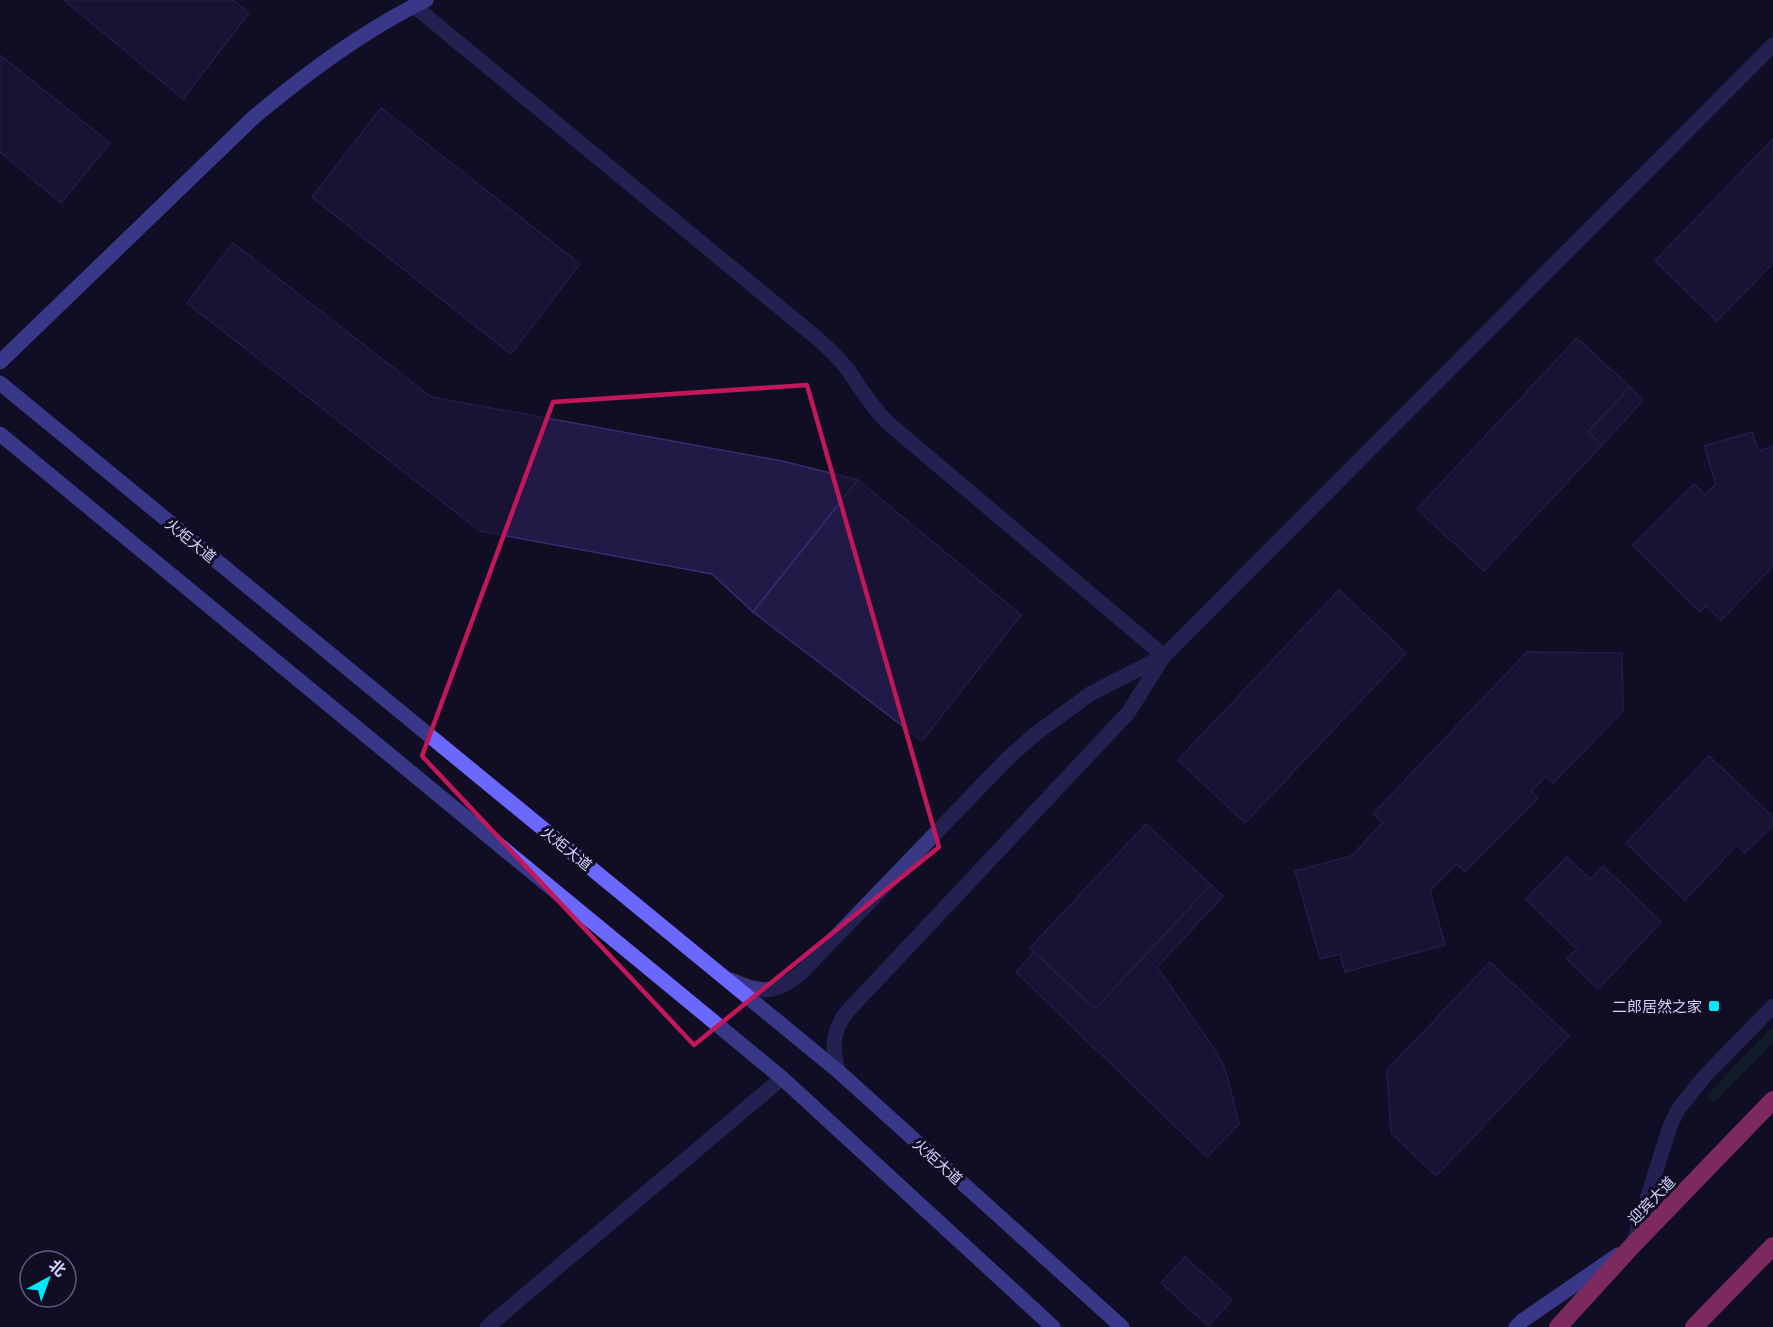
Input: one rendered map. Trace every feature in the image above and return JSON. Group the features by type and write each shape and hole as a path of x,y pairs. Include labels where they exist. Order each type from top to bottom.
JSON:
{"highway":[{"name":"迎宾大道","path":"1558,1327 1633,1245 1773,1100"},
{"path":"1694,1327 1773,1246"},
{"path":"1570,1327 1582,1302"}],"main road":[{"path":"0,362 254,117 339,52 420,3"},
{"name":"火炬大道","path":"0,383 838,1071 1122,1327"},
{"path":"0,434 782,1078 1053,1327"},
{"path":"1516,1327 1633,1245"}],"street":[{"path":"420,3 818,339 847,368 872,407 888,423 1164,656"},
{"path":"838,1071 834,1055 834,1041 837,1027 845,1014 1128,713 1164,656 1773,45"},
{"path":"722,976 748,988 761,991 774,990 788,984 1008,759 1035,735 1090,694 1164,656"},
{"path":"1633,1245 1670,1126 1680,1108 1706,1076 1773,1006"},
{"path":"487,1327 782,1078"}],"highlighted area":[{"path":"807,385 939,847 694,1045 422,756 553,402"}],"green space":[{"path":"1773,1026 1773,1042 1714,1103 1707,1095"}],"building":[{"path":"64,0 233,0 249,13 183,99"},
{"path":"0,55 110,143 61,203 0,152"},
{"path":"381,108 580,264 511,354 312,197"},
{"path":"1773,139 1773,263 1717,321 1655,261"},
{"path":"233,243 431,397 782,461 858,480 753,612 712,574 480,531 187,303"},
{"path":"1577,338 1630,387 1588,432 1602,445 1484,571 1417,509"},
{"path":"1630,387 1643,400 1602,445 1588,432"},
{"path":"1752,432 1758,451 1773,446 1773,566 1721,620 1706,606 1700,612 1633,545 1694,484 1705,495 1716,484 1704,446"},
{"path":"858,480 1021,615 922,741 753,612"},
{"path":"1339,590 1406,653 1245,823 1178,760"},
{"path":"1527,652 1622,653 1623,711 1553,783 1546,776 1531,791 1538,798 1465,872 1457,864 1430,891 1445,945 1345,972 1340,954 1320,959 1295,871 1351,856 1383,823 1373,814"},
{"path":"1709,756 1773,817 1773,825 1745,853 1737,845 1685,900 1626,843"},
{"path":"1146,824 1211,885 1095,1009 1030,948"},
{"path":"1567,857 1590,879 1603,866 1661,922 1598,989 1567,959 1577,949 1526,899"},
{"path":"1211,885 1223,896 1157,967 1215,1050 1228,1079 1239,1124 1207,1157 1016,972 1034,952 1095,1009"},
{"path":"1490,962 1569,1036 1436,1176 1391,1133 1387,1070"},
{"path":"1185,1257 1232,1300 1208,1326 1161,1283"}],"place":[{"name":"二郎居然之家","path":"1714,1006"}]}
